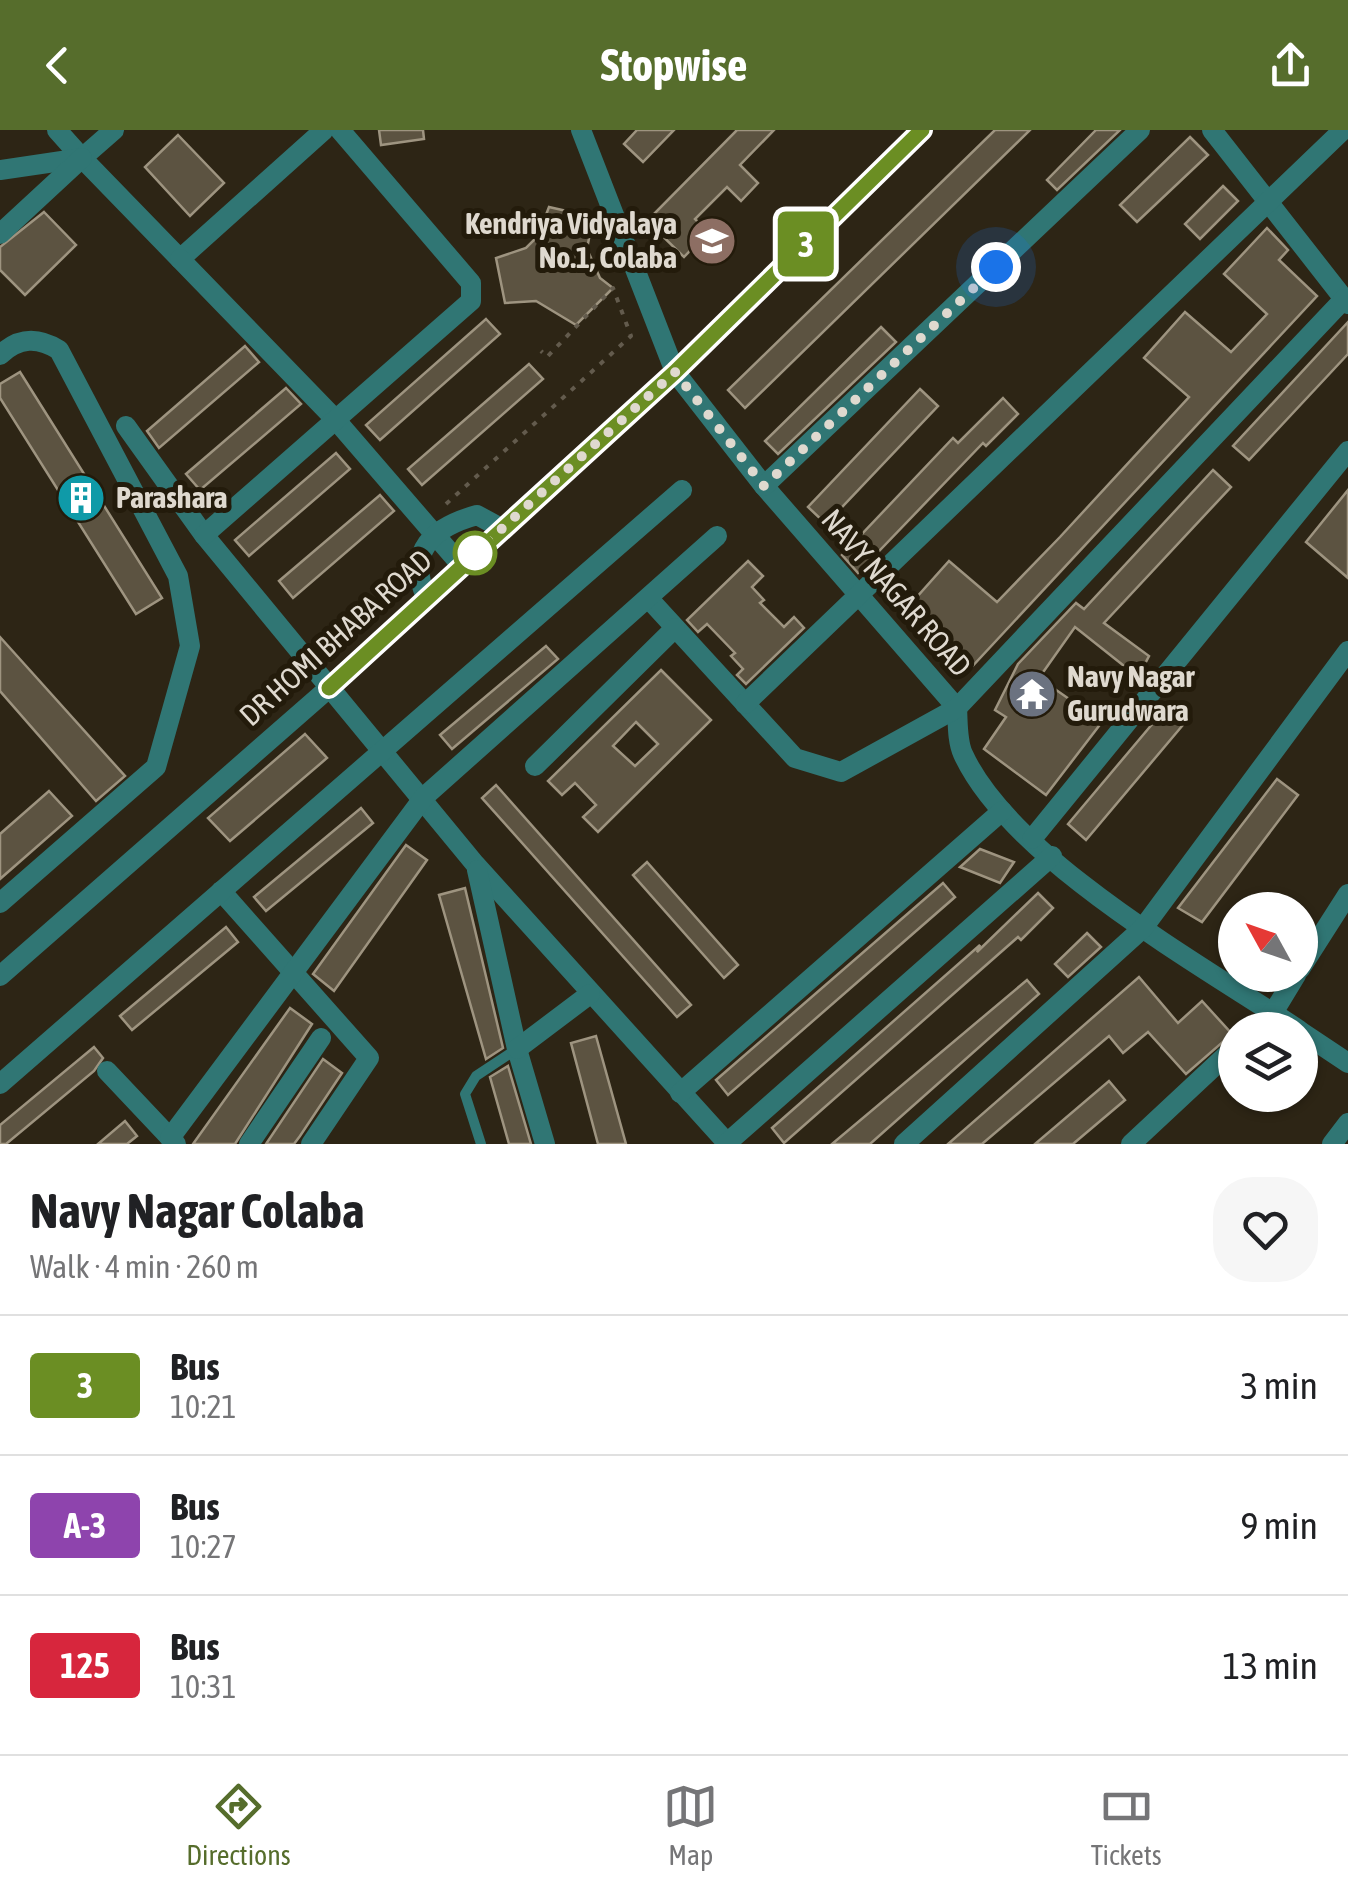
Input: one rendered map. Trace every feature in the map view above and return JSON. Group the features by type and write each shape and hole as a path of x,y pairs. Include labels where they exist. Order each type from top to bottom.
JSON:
{"street":[{"path":"57,130 335,419 461,565"},
{"path":"0,234 114,130"},
{"path":"180,259 324,130"},
{"path":"204,535 462,311 473,294 471,283 340,130"},
{"name":"NAVY NAGAR ROAD","path":"581,130 675,372 764,486 956,708 960,749 980,786 1032,839 1142,928 1272,1012"},
{"name":"DR HOMI BHABA ROAD","path":"0,976 329,688 675,372 922,130"},
{"path":"764,486 1140,130"},
{"path":"649,599 795,758 841,772 956,708 1346,302 1212,130"},
{"path":"745,704 1343,130"},
{"path":"0,170 82,158"},
{"path":"0,355 12,344 41,339 59,350 178,576 190,646 156,766 0,903"},
{"path":"126,426 204,535 329,688 424,796 475,864 680,1092 717,1140 1052,856"},
{"path":"1032,839 1348,450"},
{"path":"0,1084 682,490"},
{"path":"429,529 477,515 502,528"},
{"path":"426,598 416,576 429,529"},
{"path":"107,1071 173,1141 291,970 424,796 717,536"},
{"path":"535,766 675,628"},
{"path":"904,1144 1142,928 1348,651"},
{"path":"680,1092 1002,810"},
{"path":"475,864 517,1049 545,1144"},
{"path":"221,891 369,1058 310,1144"},
{"path":"1318,941 1348,894"},
{"path":"1272,1012 1285,992"},
{"path":"517,1049 590,994"},
{"path":"249,1144 321,1038"},
{"name":"NAVY NAGAR ROAD","path":"1318,1043 1348,1063"},
{"path":"1131,1144 1218,1063"},
{"path":"1332,1144 1348,1124"}],"lane":[{"path":"482,1144 466,1094 476,1076 517,1049"}],"path":[{"path":"429,529 631,336 612,288 546,357 541,351"}],"building":[{"path":"379,130 423,130 424,139 381,145"},
{"path":"637,130 674,130 643,162 624,144"},
{"path":"737,130 774,130 740,165 758,183 741,201 727,187 695,219 708,232 684,257 647,221"},
{"path":"995,130 1030,130 745,408 728,390"},
{"path":"1096,130 1120,130 1057,190 1047,180"},
{"path":"178,135 224,183 190,216 145,167"},
{"path":"1190,137 1208,155 1137,222 1120,205"},
{"path":"1223,186 1238,201 1200,239 1185,224"},
{"path":"549,207 593,217 587,249 600,278 613,288 576,325 536,301 505,303 496,258 526,248 538,236"},
{"path":"44,212 76,245 25,295 0,270 0,247"},
{"path":"1267,228 1288,250 1279,260 1317,296 967,672 948,655 955,648 908,607 949,561 997,602 1060,537 1189,397 1144,358 1185,312 1231,352 1267,314 1224,274"},
{"path":"486,319 500,334 380,440 366,425"},
{"path":"1348,322 1348,354 1249,460 1233,446"},
{"path":"881,327 896,342 778,454 765,441"},
{"path":"245,346 259,362 159,448 147,431"},
{"path":"529,364 543,379 422,485 408,469"},
{"name":"Parashara","path":"20,372 162,598 136,614 0,398 0,384"},
{"path":"286,388 301,404 200,490 186,474"},
{"path":"920,389 938,406 826,524 808,507"},
{"path":"1003,398 1018,414 986,446 983,443 858,573 842,555 953,438 958,443"},
{"path":"336,453 350,469 249,556 235,540"},
{"name":"Navy Nagar Gurudwara","path":"1213,470 1231,487 1104,623 1149,656 1138,677 1075,627 1039,678 1102,722 1046,795 984,749 1006,717 995,710 1018,664 1076,603 1084,609"},
{"path":"1348,490 1348,578 1306,542"},
{"path":"380,495 394,511 293,598 279,581"},
{"path":"748,561 763,576 752,587 764,600 760,603 784,627 794,617 804,628 746,684 737,675 743,669 731,656 735,653 707,624 698,632 687,620"},
{"path":"0,637 125,776 96,801 0,691"},
{"path":"546,646 558,659 452,749 440,735"},
{"path":"661,670 711,720 598,832 583,817 596,805 575,783 562,795 548,781","holes":["636,722 658,744 635,766 613,746"]},
{"path":"1170,703 1188,719 1086,840 1068,824"},
{"path":"305,734 327,758 230,841 208,818"},
{"path":"1277,779 1298,795 1225,892 1218,892 1218,901 1202,922 1178,908"},
{"path":"496,785 691,1005 677,1017 482,798"},
{"path":"49,791 72,816 0,879 0,834"},
{"path":"361,808 373,823 266,911 254,897"},
{"path":"406,845 427,860 334,991 313,974"},
{"path":"980,849 1014,862 1000,883 960,867"},
{"path":"647,862 738,965 724,978 633,875"},
{"path":"943,883 955,897 728,1095 716,1080"},
{"path":"465,888 503,1048 486,1059 439,895"},
{"path":"1038,893 1053,908 1021,940 1018,937 784,1143 772,1128 980,945 977,952"},
{"path":"226,927 238,942 132,1030 120,1016"},
{"path":"1087,933 1101,947 1068,977 1055,964"},
{"path":"1139,977 1178,1023 1202,1001 1218,1019 1218,1046 1186,1074 1148,1032 1123,1053 1109,1036 982,1144 948,1144"},
{"path":"1027,980 1039,994 870,1144 832,1144"},
{"path":"290,1008 312,1024 235,1144 193,1144"},
{"path":"596,1036 626,1144 598,1144 571,1043"},
{"path":"94,1047 103,1058 94,1071 6,1144 0,1144 0,1125"},
{"path":"323,1059 342,1073 300,1136 294,1144 266,1144"},
{"path":"508,1066 531,1144 509,1144 490,1077"},
{"path":"1109,1081 1125,1100 1073,1144 1035,1144"},
{"path":"125,1121 137,1136 127,1144 98,1144"}],"bus line":[{"name":"3","path":"329,688 675,372 922,130"}],"place":[{"name":"Kendriya Vidyalaya No.1, Colaba","path":"712,241"},
{"name":"Parashara","path":"81,498"},
{"name":"Navy Nagar Gurudwara","path":"1032,694"}],"route":[{"path":"475,553 675,372 764,486 996,267"}]}
